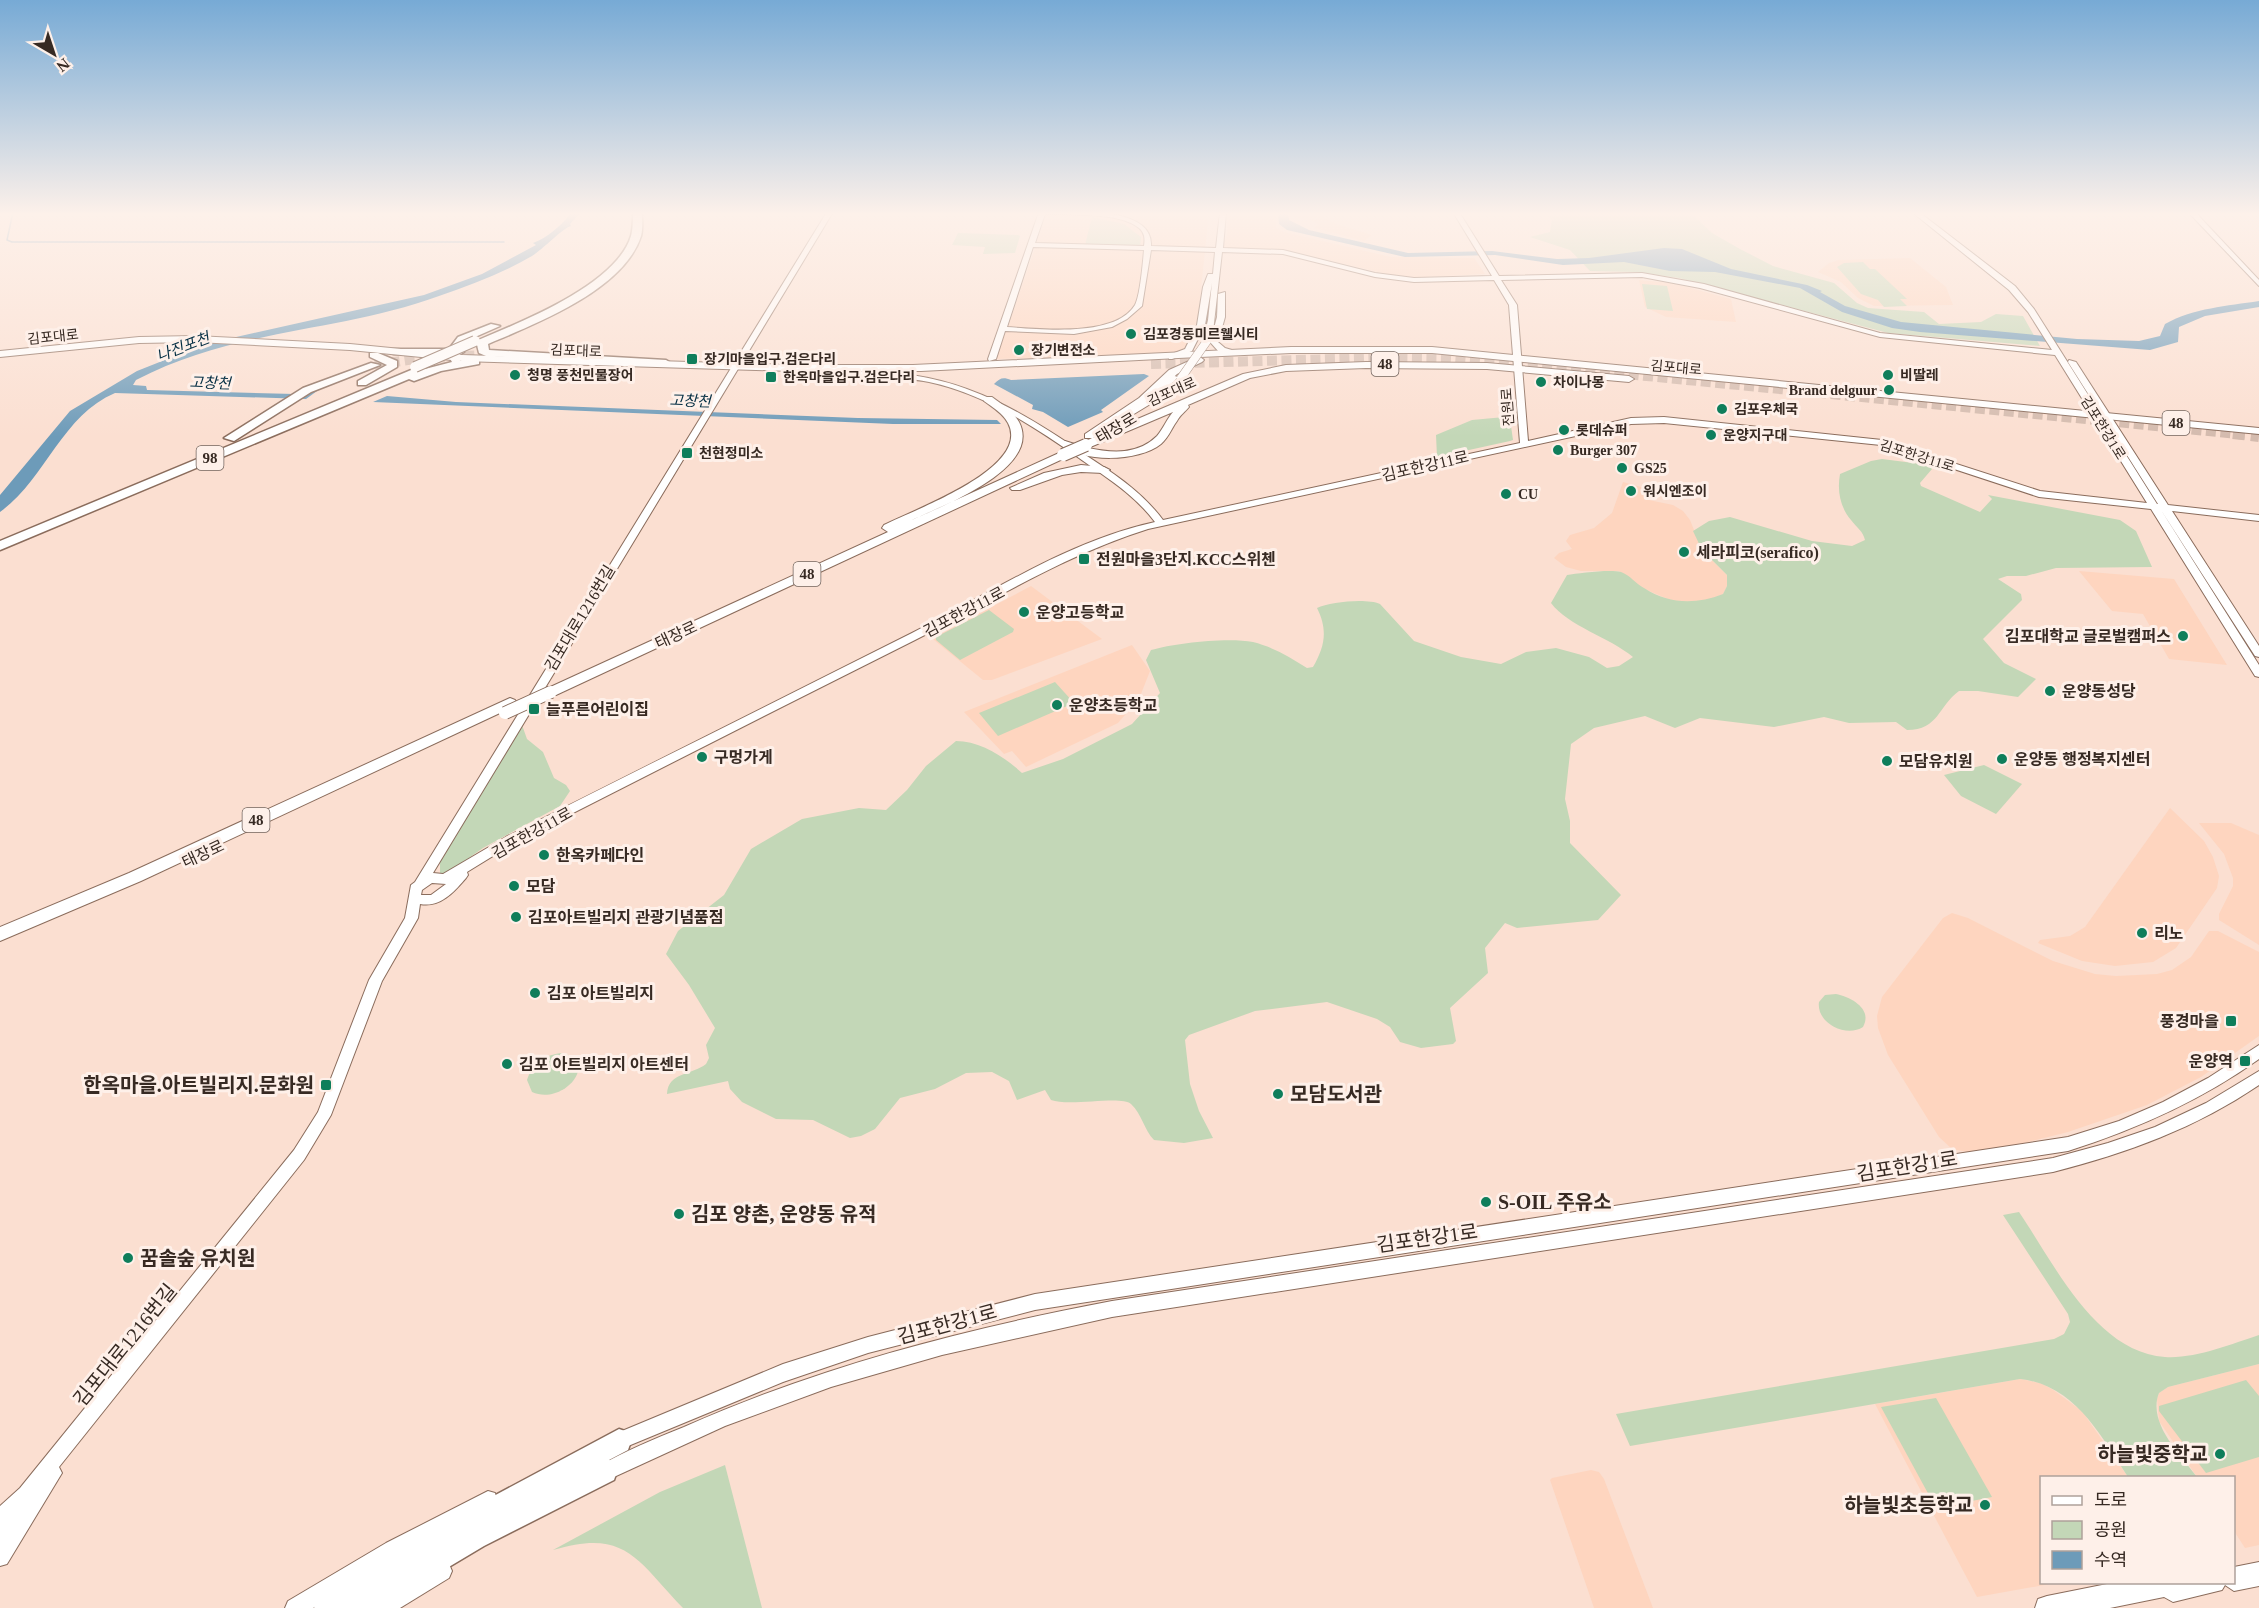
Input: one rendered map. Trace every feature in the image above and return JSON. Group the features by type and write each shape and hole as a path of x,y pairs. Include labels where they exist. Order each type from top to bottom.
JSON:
{"highway":[{"path":"394,351 431,348 456,351 581,287"},
{"path":"426,365 481,350 552,316 587,287"},
{"path":"394,351 481,350 639,359 666,363"},
{"name":"98","path":"0,546 196,460 426,365 481,350"},
{"path":"145,478 240,434 307,390 374,360 387,359 393,363 392,367 375,377 291,412 196,460"},
{"name":"98","path":"0,539 145,478 196,460"},
{"path":"327,1608 470,1523 619,1441"},
{"path":"355,1608 475,1537 605,1471"}],"main road":[{"name":"김포대로","path":"0,356 140,340 215,339 394,351 426,365"},
{"name":"김포대로","path":"0,356 127,345 193,345 232,346 426,365 456,351 733,368 913,368 1152,362 852,374 733,368 481,350"},
{"name":"김포대로","path":"913,368 1372,348 1432,350 1519,369 1564,367 2052,410 2103,420 2259,438"},
{"path":"1206,358 1238,353"},
{"path":"1255,355 1358,353 1489,361"},
{"name":"48","path":"1097,436 1180,367 1206,358 1255,355 1423,357 1308,363 1267,368 1252,374"},
{"name":"김포대로","path":"880,375 1169,367 1177,363 1172,357"},
{"name":"김포대로","path":"1097,436 1131,428 1252,374 1286,368 1489,361 1518,357 1564,367 2058,421 2103,420 2259,431"},
{"path":"979,364 992,359 1006,363"},
{"path":"1062,450 1104,455 1143,449 1160,440 1170,420 1198,397"},
{"path":"864,541 968,487 1009,458 1015,448 1016,429 1006,413 988,399"},
{"path":"2052,410 2060,416 2058,421"},
{"name":"태장로","path":"0,945 128,889 864,541 1097,436"},
{"name":"태장로","path":"553,687 885,539 1062,450"},
{"path":"885,539 1059,471 1078,466 1104,470"},
{"name":"태장로","path":"0,934 135,877 508,708"},
{"path":"2235,1574 2259,1569"},
{"path":"2235,1579 2259,1574"},
{"path":"2047,1608 2172,1584"},
{"path":"2085,1608 2204,1584"}],"street":[{"name":"김포대로1216번길","path":"0,1570 5,1550 48,1479 322,1132 339,1096 385,976 615,561 704,420 783,287"},
{"path":"992,359 1017,287"},
{"path":"1002,329 1082,331 1121,320 1138,306 1141,287"},
{"path":"1172,357 1188,351 1198,332 1211,287"},
{"name":"태장로","path":"1097,436 1141,413 1178,378 1203,341 1212,287"},
{"path":"1221,287 1221,317 1214,342 1222,350 1238,353"},
{"name":"전원로","path":"1504,287 1513,305 1524,444"},
{"path":"1698,287 1890,337 2058,349"},
{"name":"김포한강1로","path":"2011,287 2049,331"},
{"name":"김포한강1로","path":"2019,287 2049,331 2154,508 2259,674"},
{"path":"852,374 938,382 988,399 1062,450 1104,470 1135,491 1161,524"},
{"name":"김포한강11로","path":"439,882 510,840 1068,555 1102,540 1161,524 1642,419 1882,443 2038,494 2259,519"},
{"name":"김포한강1로","path":"2103,420 2165,509 2259,654"},
{"path":"439,882 424,901 418,891 439,882"},
{"name":"김포대로1216번길","path":"0,1521 26,1494 306,1146 324,1115 376,980 411,918 418,891"},
{"name":"김포한강1로","path":"295,1608 473,1507 619,1441 783,1372 906,1335 1035,1302 2068,1144 2158,1114 2211,1085 2259,1051"},
{"name":"김포한강1로","path":"382,1608 605,1471 754,1405 971,1338 1112,1309 2053,1165 2124,1146 2183,1124 2259,1077"},
{"path":"0,1521 10,1529 5,1550"}],"shaded area":[{"path":"1022,287 1201,287 1198,318 1185,350 1179,353 997,359 1003,334 1009,324"},
{"path":"1641,287 1687,287 1731,299 1736,322 1666,317 1645,307"},
{"path":"1846,287 1946,287 1953,305 1874,306 1858,298"},
{"path":"1623,482 1652,490 1649,500 1673,505 1683,511 1690,520 1702,550 1727,575 1727,586 1723,594 1706,601 1677,603 1642,588 1619,571 1581,571 1566,567 1554,558 1559,553 1572,549 1566,541 1570,535 1594,528 1612,513"},
{"name":"김포대학교 글로벌캠퍼스","path":"2079,571 2174,579 2227,665 2169,659 2143,614 2112,611"},
{"name":"운양고등학교","path":"1031,586 1102,639 992,680 983,680 934,640 935,637"},
{"name":"운양초등학교","path":"1132,645 1150,671 1139,699 1118,723 1026,767 1012,751 1004,754 964,712"},
{"path":"2170,808 2204,841 2213,857 2219,876 2217,888 2176,948 2153,962 2115,966 2082,961 2038,943 2040,940 2070,936 2085,927"},
{"path":"2199,823 2231,823 2259,835 2259,945 2219,920 2219,914 2233,886 2233,878 2224,854"},
{"path":"1952,913 1968,918 2053,961 2095,974 2116,976 2157,974 2172,970 2191,957 2209,931 2218,931 2259,952 2259,1036 2201,1077 2147,1105 2068,1132 2024,1143 1968,1152 1952,1149 1939,1137 1888,1055 1878,1028 1877,1016 1882,997 1943,918"},
{"name":"하늘빛중학교","path":"2259,1364 2259,1545 2245,1548 2235,1533 2235,1476 2196,1476 2159,1421 2157,1399 2159,1393 2168,1387"},
{"name":"하늘빛초등학교","path":"2020,1379 2040,1383 2082,1411 2127,1476 2040,1476 2040,1584 2049,1584 1977,1597 1875,1404"},
{"path":"1591,1470 1599,1472 1604,1479 1653,1608 1594,1608 1550,1480"}],"green space":[{"path":"1643,287 1667,287 1673,311 1647,309"},
{"path":"1713,287 1839,287 1857,303 1868,308 1924,312 1939,324 1981,322 1996,314 2023,316 2040,346 1888,333"},
{"path":"1855,287 1894,287 1907,299 1900,299 1907,306 1884,307 1878,300 1861,294"},
{"path":"1515,416 1511,426 1513,440 1437,457 1436,435 1472,420"},
{"path":"1882,459 1929,465 1932,469 1920,483 1921,486 1980,512 1992,499 1988,495 2120,520 2136,531 2152,567 2056,568 2026,576 2007,576 1998,579 2021,594 2022,600 1983,639 2004,663 2036,679 2018,697 1978,691 1959,691 1932,722 1918,729 1907,730 1896,722 1849,723 1824,717 1774,727 1700,718 1675,728 1645,716 1594,728 1571,744 1565,799 1570,821 1570,843 1621,895 1598,920 1517,928 1505,923 1485,948 1488,973 1450,1008 1456,1041 1453,1044 1421,1048 1400,1042 1390,1027 1377,1019 1327,1002 1255,1011 1189,1035 1185,1040 1190,1084 1199,1111 1213,1138 1184,1143 1154,1140 1131,1104 1117,1101 1059,1102 1051,1100 1045,1090 1017,1100 1009,1081 992,1072 966,1073 935,1089 900,1098 875,1129 861,1136 850,1138 813,1120 776,1119 742,1102 730,1089 728,1081 667,1094 668,1087 676,1078 706,1064 709,1058 706,1045 715,1028 689,985 666,954 678,931 724,895 751,849 802,819 859,808 886,810 907,790 926,766 956,741 974,744 992,751 1022,773 1063,759 1132,724 1160,693 1146,660 1151,650 1202,642 1230,640 1253,642 1288,656 1307,668 1313,667 1324,638 1323,624 1317,608 1330,604 1357,601 1380,604 1414,641 1461,657 1501,664 1526,652 1556,648 1589,657 1607,668 1619,666 1633,657 1578,625 1551,603 1567,575 1616,571 1627,575 1653,593 1673,600 1692,601 1713,598 1723,594 1727,586 1727,575 1702,550 1693,531 1709,521 1730,517 1812,541 1852,546 1865,540 1842,504 1839,493 1840,474 1871,461"},
{"path":"989,610 1014,629 1013,632 960,660 936,640 936,637"},
{"path":"1055,682 1074,703 998,736 979,713"},
{"path":"522,725 527,739 543,752 554,778 566,785 570,791 560,806 483,848 449,872 440,875 440,861"},
{"path":"1984,765 2022,784 1996,814 1961,796 1944,775"},
{"path":"1836,994 1854,1001 1863,1009 1865,1021 1863,1027 1849,1031 1841,1029 1827,1022 1822,1016 1819,1002 1825,995"},
{"path":"563,1053 574,1058 578,1065 573,1082 555,1093 543,1095 532,1092 527,1080 532,1069 540,1060"},
{"path":"2019,1212 2079,1302 2097,1322 2118,1339 2140,1351 2165,1357 2188,1356 2259,1335 2259,1364 2168,1387 2159,1393 2158,1416 2162,1427 2167,1438 2196,1476 2127,1476 2096,1430 2071,1402 2056,1391 2039,1383 2020,1379 1630,1446 1616,1414 2054,1339 2064,1334 2070,1322 2068,1314 2003,1215"},
{"path":"2246,1380 2259,1396 2259,1457 2206,1473 2159,1411 2159,1406"},
{"path":"1936,1398 1992,1497 1936,1508 1881,1407"},
{"path":"725,1465 762,1608 683,1608 641,1563 614,1546 598,1543 578,1544 553,1550 660,1492"}],"water":[{"path":"446,287 463,287 401,308 211,350 136,380 133,385 146,386 147,390 295,394 317,391 306,399 115,393 97,403 81,416 30,483 0,512 0,495 70,411 137,371 205,344 424,295"},
{"path":"1795,287 1812,287 1845,306 1901,322 2077,339 2139,341 2160,336 2165,324 2187,314 2259,301 2259,307 2205,316 2179,327 2178,342 2150,350 1892,328 1842,312"},
{"path":"1144,374 1149,376 1101,410 1103,412 1068,427 1043,412 1032,409 1033,405 994,384 1004,378 1011,380"},
{"path":"387,396 456,402 858,418 997,420 1001,424 893,424 373,402"}],"tunnel":[{"path":"375,365 414,359 482,355"},
{"path":"1151,364 1372,358 1443,359 1555,367 2248,435"},
{"path":"2233,433 2259,436"}],"place":[{"name":"김포경동미르웰시티","path":"1131,334"},
{"name":"장기변전소","path":"1019,350"},
{"name":"장기마을입구.검은다리","path":"692,359"},
{"name":"청명 풍천민물장어","path":"515,375"},
{"name":"비딸레","path":"1888,375"},
{"name":"한옥마을입구.검은다리","path":"771,377"},
{"name":"차이나몽","path":"1541,382"},
{"name":"Brand delguur","path":"1889,390"},
{"name":"김포우체국","path":"1722,409"},
{"name":"롯데슈퍼","path":"1564,430"},
{"name":"운양지구대","path":"1711,435"},
{"name":"Burger 307","path":"1558,450"},
{"name":"천현정미소","path":"687,453"},
{"name":"GS25","path":"1622,468"},
{"name":"워시엔조이","path":"1631,491"},
{"name":"CU","path":"1506,494"},
{"name":"세라피코(serafico)","path":"1684,552"},
{"name":"전원마을3단지.KCC스위첸","path":"1084,559"},
{"name":"운양고등학교","path":"1024,612"},
{"name":"김포대학교 글로벌캠퍼스","path":"2183,636"},
{"name":"운양동성당","path":"2050,691"},
{"name":"운양초등학교","path":"1057,705"},
{"name":"늘푸른어린이집","path":"534,709"},
{"name":"구멍가게","path":"702,757"},
{"name":"운양동 행정복지센터","path":"2002,759"},
{"name":"모담유치원","path":"1887,761"},
{"name":"한옥카페다인","path":"544,855"},
{"name":"모담","path":"514,886"},
{"name":"김포아트빌리지 관광기념품점","path":"516,917"},
{"name":"리노","path":"2142,933"},
{"name":"김포 아트빌리지","path":"535,993"},
{"name":"풍경마을","path":"2231,1021"},
{"name":"운양역","path":"2245,1061"},
{"name":"김포 아트빌리지 아트센터","path":"507,1064"},
{"name":"한옥마을.아트빌리지.문화원","path":"326,1085"},
{"name":"모담도서관","path":"1278,1094"},
{"name":"S-OIL 주유소","path":"1486,1202"},
{"name":"김포 양촌, 운양동 유적","path":"679,1214"},
{"name":"꿈솔숲 유치원","path":"128,1258"},
{"name":"하늘빛중학교","path":"2220,1454"},
{"name":"하늘빛초등학교","path":"1985,1505"}],"water label":[{"name":"나진포천","path":"183,347"},
{"name":"고창천","path":"210,383"},
{"name":"고창천","path":"690,401"}]}
